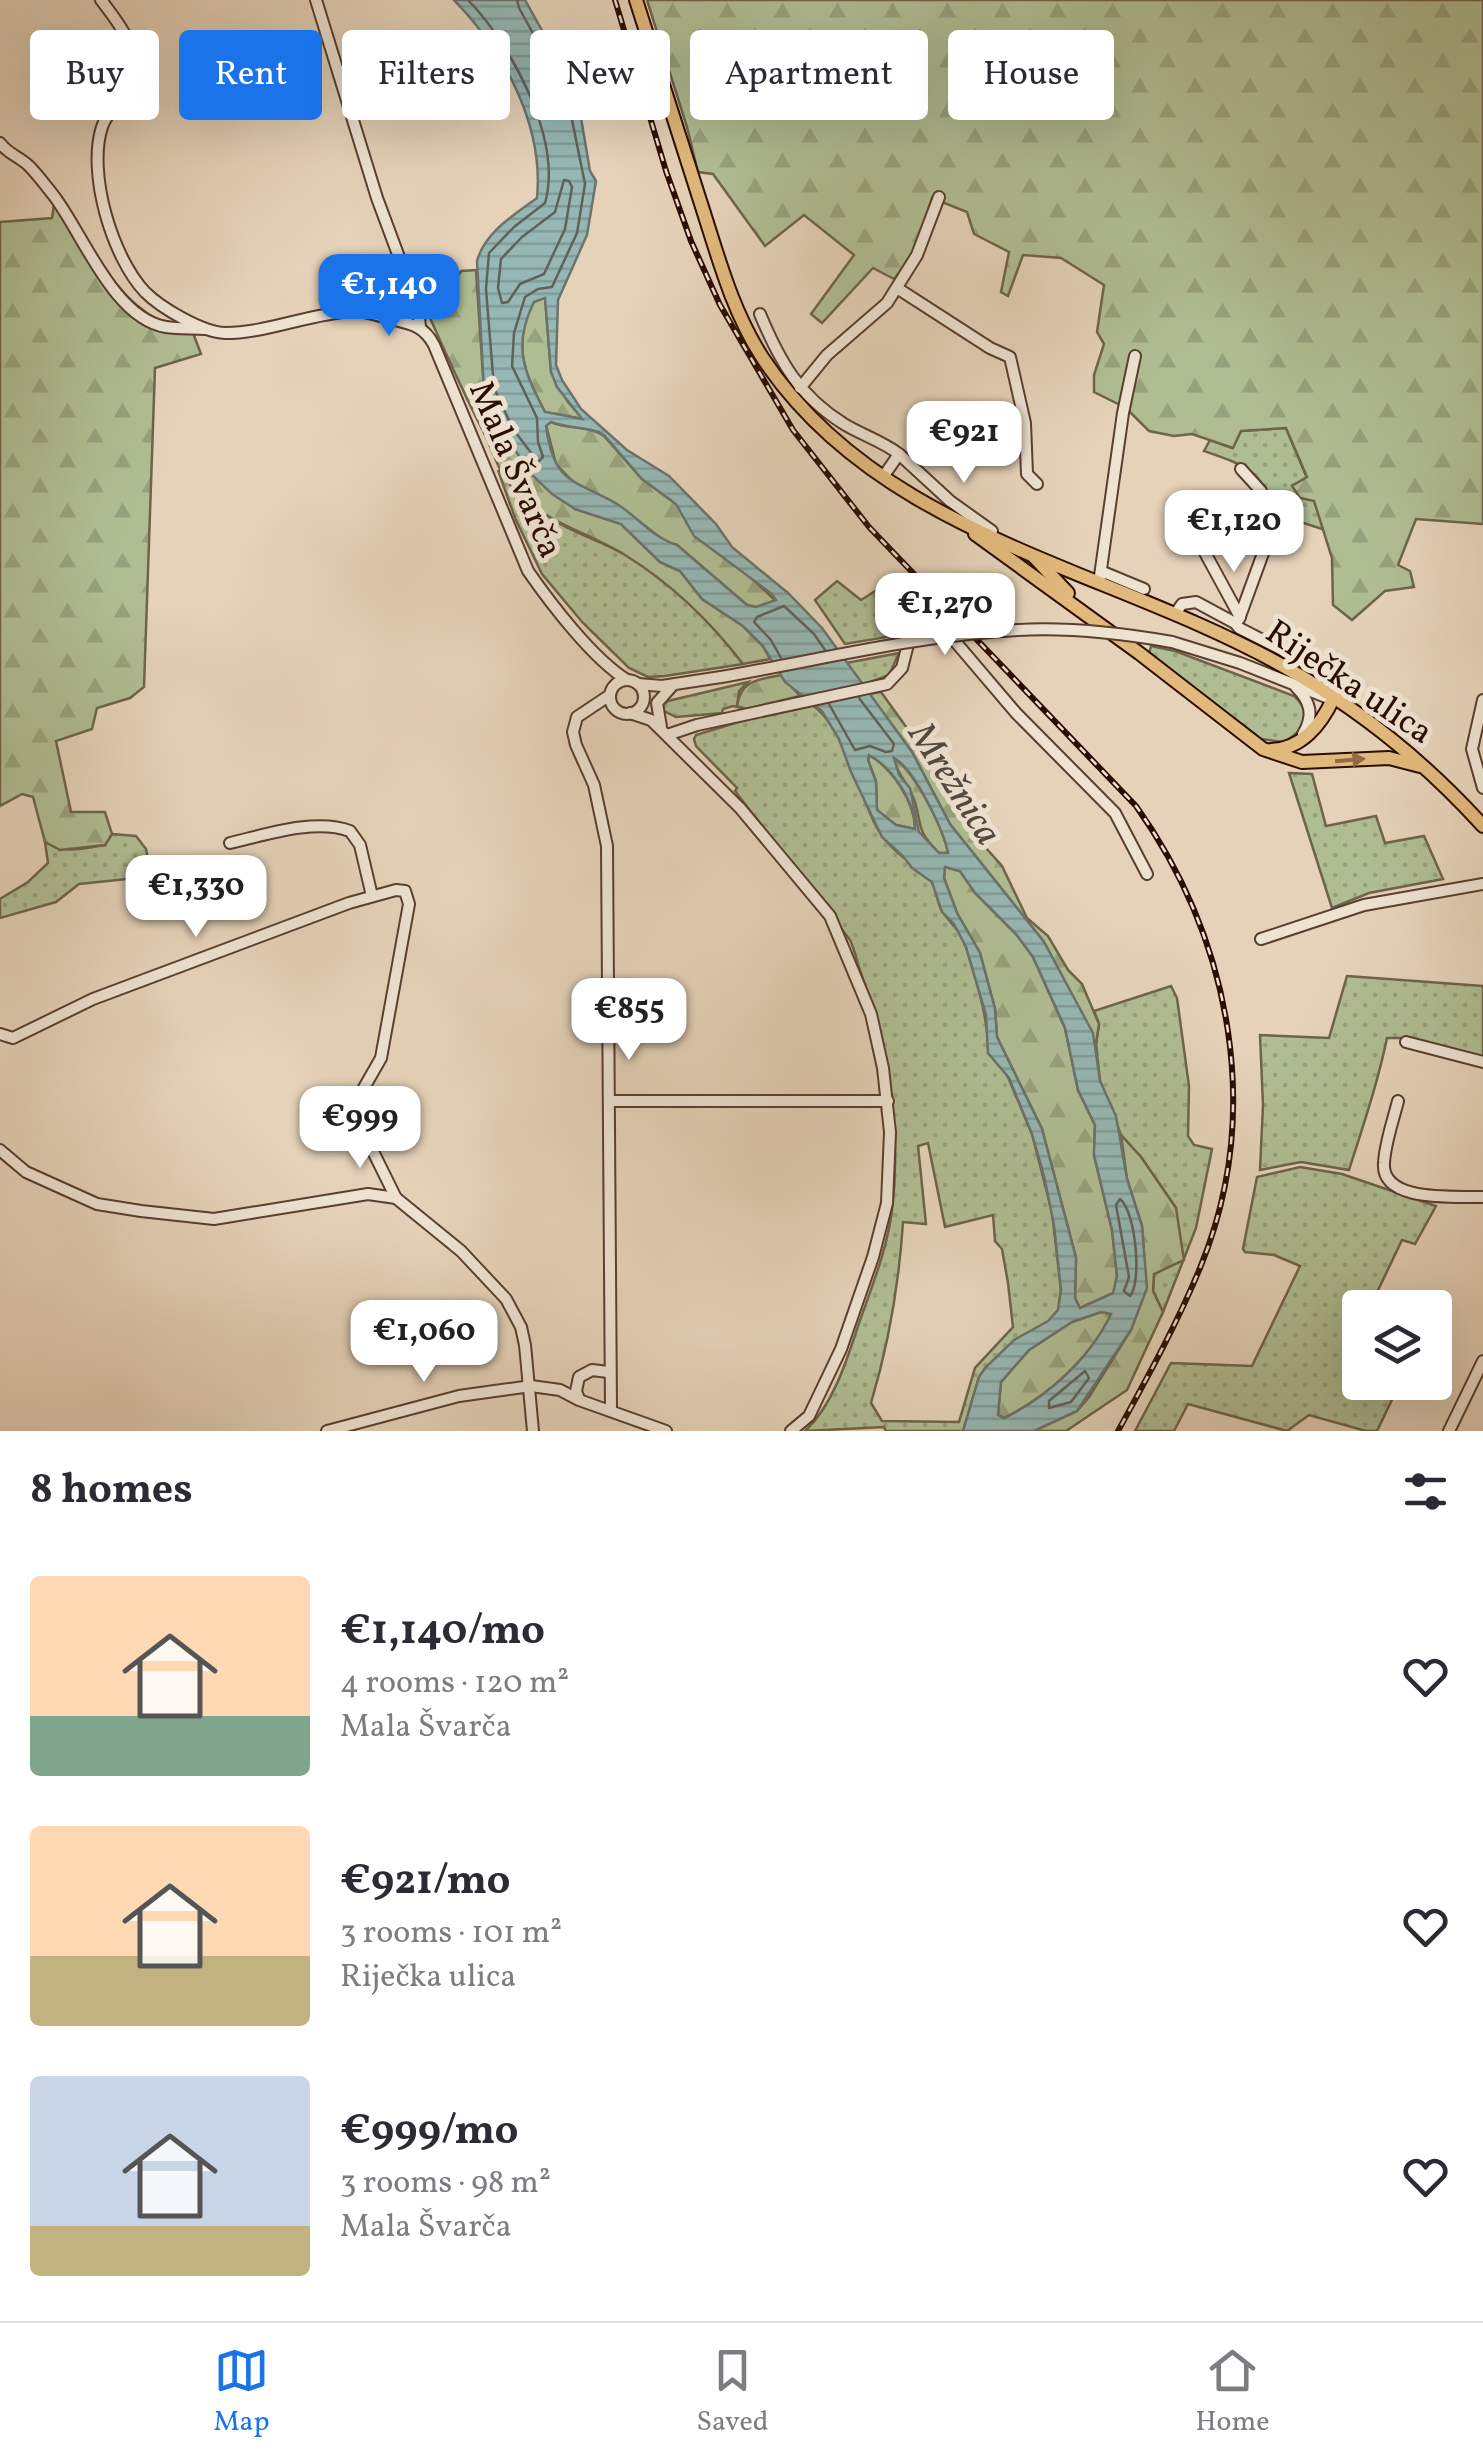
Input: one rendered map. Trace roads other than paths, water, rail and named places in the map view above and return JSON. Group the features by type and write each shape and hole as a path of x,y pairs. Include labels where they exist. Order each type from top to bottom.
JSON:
{"main road":[{"name":"Riječka ulica","path":"636,0 728,288 760,355 813,420 883,477 949,514 1033,555 1101,578 1282,665 1410,752 1483,826"},
{"name":"Riječka ulica","path":"949,514 1263,749 1302,762 1406,760 1436,776"},
{"path":"1033,555 1094,620"},
{"path":"1263,749 1280,750 1298,742 1316,728 1333,700"}],"street":[{"path":"101,0 131,45 136,69 102,126 98,148 101,189 109,229 131,274 146,292 170,312 222,333 357,311 420,326"},
{"name":"Mala Švarča","path":"316,0 377,198 418,308 420,326 434,345 528,571 548,600 604,660 632,682"},
{"path":"0,142 7,152 28,164 54,197 127,305 146,320 164,327 211,329"},
{"path":"800,388 827,355 867,322 897,288 917,255 939,196"},
{"path":"897,288 1010,357 1026,423 1027,474 1037,484"},
{"name":"Riječka ulica","path":"760,314 774,350 810,400 847,426 899,454 950,501 1009,543"},
{"path":"1135,356 1123,413 1101,578 1144,589"},
{"path":"883,477 899,454"},
{"path":"1238,620 1273,526 1260,492 1241,469"},
{"path":"1197,538 1239,628 1306,662"},
{"path":"1175,614 1182,604 1196,602 1238,620"},
{"path":"665,734 887,684 902,668 914,620 918,616 930,617 1016,713 1115,813 1147,874"},
{"path":"611,1410 607,846 594,785 573,732 577,717 611,693 619,682 662,686 939,638 1018,630 1100,631 1172,642 1333,700"},
{"path":"604,660 610,672 612,704 624,712 639,708 644,699 662,686"},
{"path":"632,682 652,720 740,808 830,916 871,1014 888,1102 887,1203 874,1257 841,1349 808,1416 792,1431"},
{"path":"1292,683 1307,700 1310,712 1298,742"},
{"path":"665,734 656,703 675,684"},
{"path":"1483,700 1472,750 1483,788"},
{"path":"591,709 652,720"},
{"path":"690,758 687,741 698,725"},
{"path":"230,843 279,832 342,828 350,831 360,845 372,896"},
{"path":"1260,939 1364,904 1483,884"},
{"path":"0,1045 93,999 372,896 405,891 410,896 381,1058 357,1100 357,1119 396,1198 461,1250 506,1299 521,1328 531,1386 532,1431"},
{"path":"0,1034 13,1038"},
{"path":"1406,1042 1483,1062"},
{"path":"608,1101 888,1102"},
{"path":"1398,1101 1384,1162 1384,1176 1391,1186 1434,1195 1483,1197"},
{"path":"0,1150 26,1172 96,1204 159,1213 214,1219 368,1194 396,1198"},
{"path":"1449,1431 1483,1361"},
{"path":"580,1400 576,1391 579,1376 592,1370 608,1372"},
{"path":"327,1431 459,1396 531,1386 560,1390 666,1431"}],"water":[{"path":"454,0 525,0 542,30 530,30 530,120 581,120 590,171 596,181 587,235 558,300 556,365 562,380 581,409 627,450 669,476 716,524 732,547 788,593 822,628 912,752 950,824 1044,942 1093,1033 1100,1081 1116,1116 1127,1179 1142,1226 1147,1288 1131,1330 1077,1411 1034,1431 963,1431 979,1377 1014,1340 1048,1321 1058,1310 1061,1290 1054,1225 1032,1134 1009,1078 988,1053 986,1015 966,947 954,924 942,912 932,882 882,837 839,739 822,711 785,682 763,646 743,626 702,599 680,571 660,562 621,524 575,509 552,494 531,474 505,435 484,391 477,261 493,233 537,198 537,171 527,117 510,78 510,30 480,30","holes":["545,298 551,372 557,387 582,419 545,412 526,371 523,332 534,302","551,422 604,435 642,479 676,504 694,536 776,600 756,607 747,605 677,545 617,504 569,478 555,460 546,426","869,755 878,761 901,787 915,829 896,825 877,810 876,782","894,758 927,801 948,853 939,853 919,832 910,788 899,775","945,867 960,871 975,893 1016,934 1033,957 1065,1028 1078,1090 1095,1125 1094,1155 1112,1230 1117,1276 1113,1293 1080,1308 1075,1298 1076,1258 1042,1129 997,1037 995,1009 980,953 957,913 944,878","1101,1312 1111,1314 1092,1346 1066,1375 1020,1409 1004,1418 998,1415 1001,1382 1029,1350 1072,1322"]}],"railway":[{"path":"615,0 691,241 720,305 793,430 869,527 1136,806 1169,858 1195,913 1215,970 1228,1029 1233,1089 1230,1149 1220,1209 1200,1268 1118,1431"}],"water label":[{"name":"Mrežnica","path":"956,783"}]}
